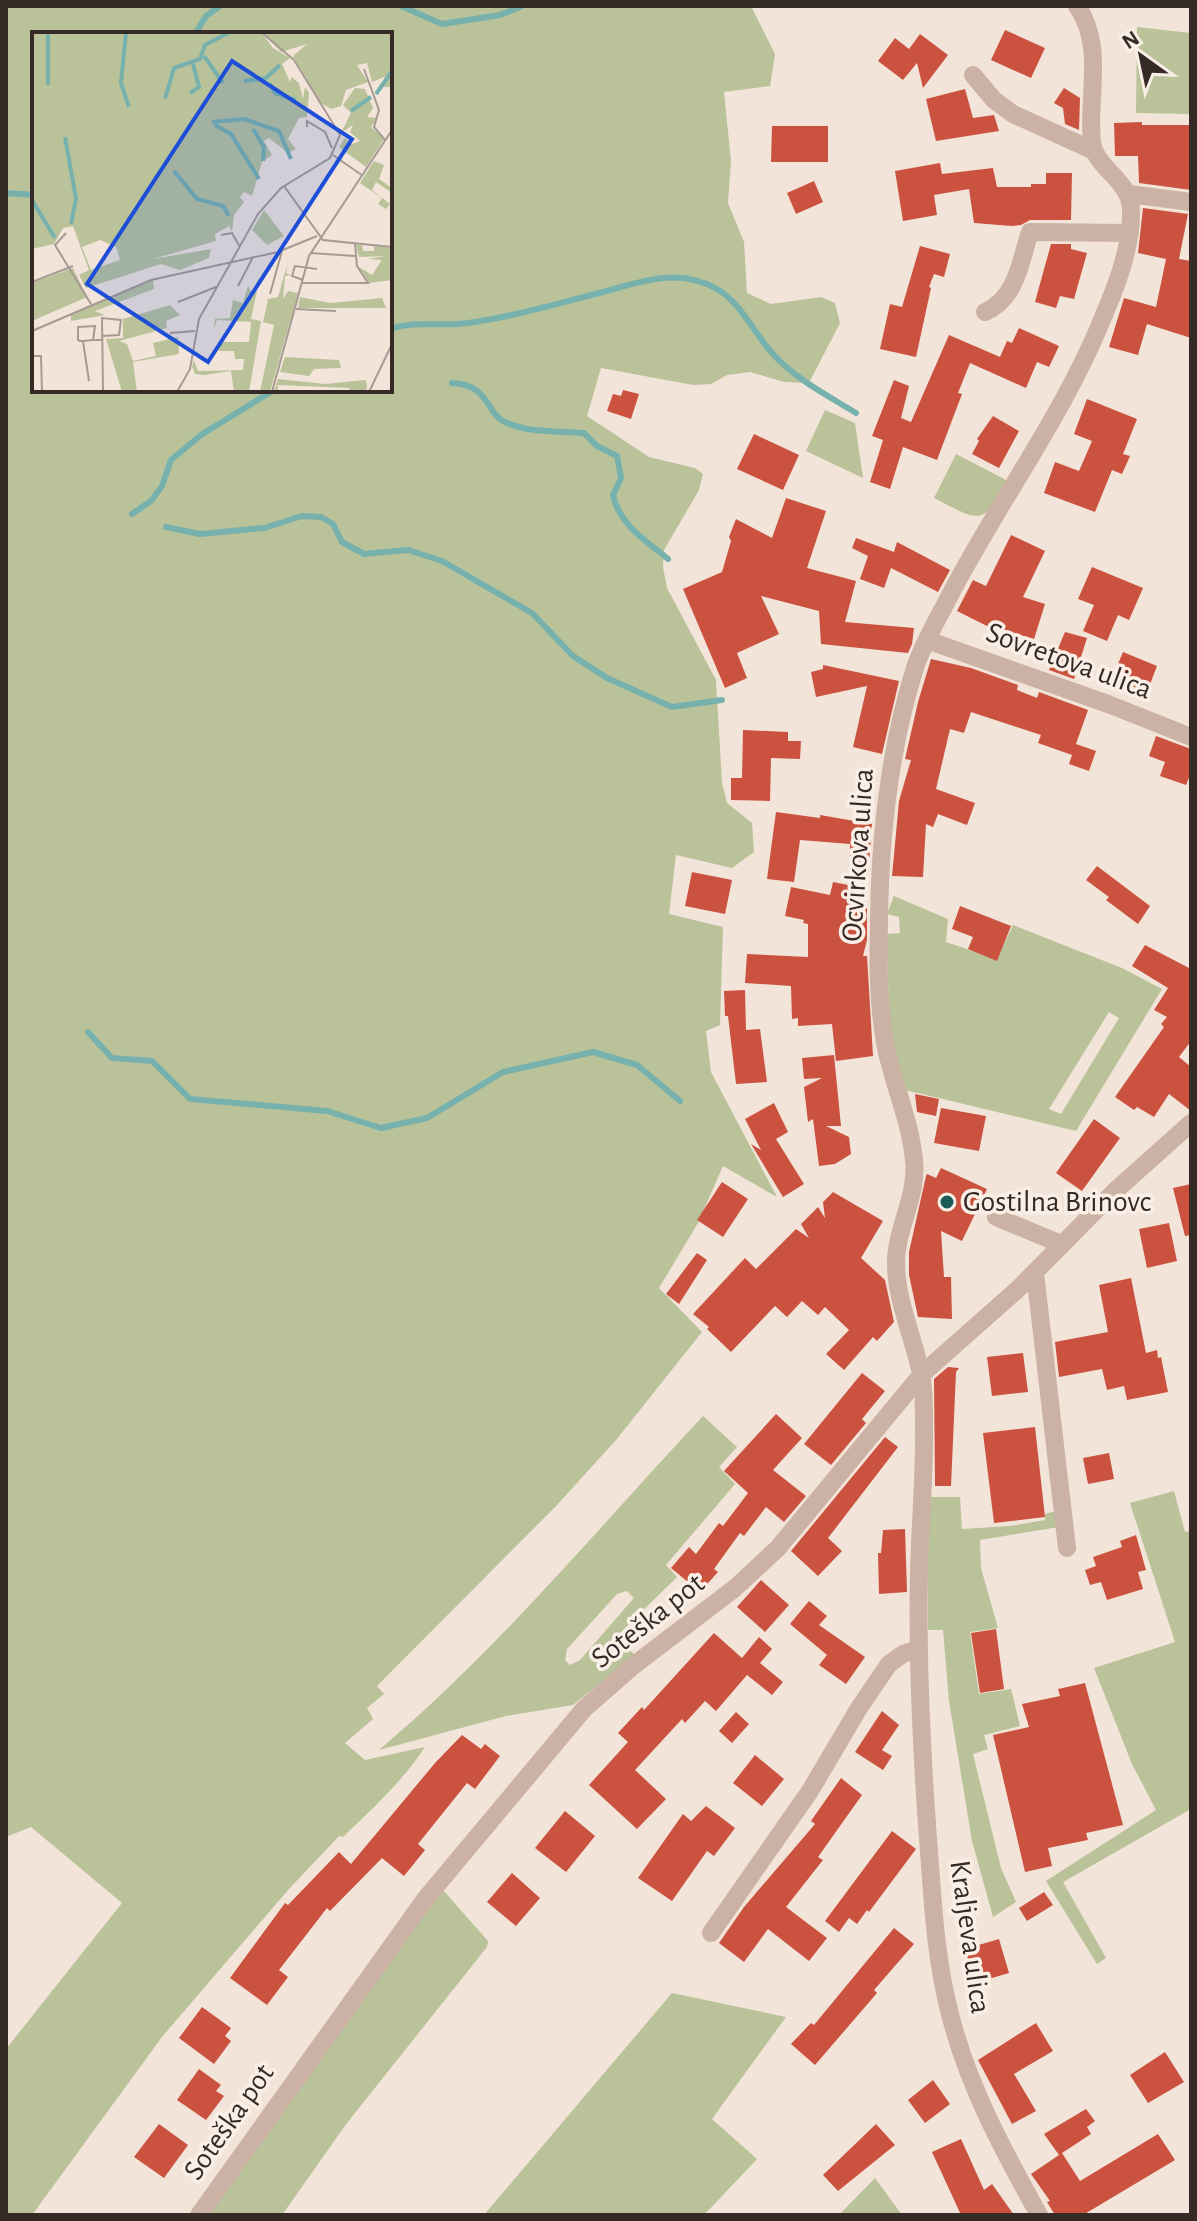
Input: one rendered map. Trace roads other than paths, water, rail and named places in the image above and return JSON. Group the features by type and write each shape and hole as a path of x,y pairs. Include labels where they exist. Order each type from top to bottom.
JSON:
{"street":[{"path":"1077,6 1090,27 1092,40 1092,150"},
{"path":"973,75 994,100 1013,114 1092,150 1129,194 1191,202"},
{"name":"Ocvirkova ulica","path":"922,1374 898,1284 896,1262 899,1229 911,1194 914,1160 886,1049 879,953 884,805 915,666 985,531 1041,442 1090,351 1114,291 1130,233 1129,194"},
{"path":"985,312 997,307 1012,290 1030,232 1130,233"},
{"name":"Sovretova ulica","path":"927,640 1191,737"},
{"name":"Soteška pot","path":"199,2215 426,1898 584,1709 633,1666 735,1588 778,1548 922,1374 1035,1273 1115,1191 1191,1123"},
{"path":"996,1217 1061,1244"},
{"path":"1035,1273 1067,1548"},
{"name":"Kraljeva ulica","path":"922,1374 924,1420 918,1649 935,1923 948,2009 972,2084 1039,2215"},
{"path":"711,1933 810,1791 889,1664 903,1654 918,1649"}],"waterway":[{"path":"196,32 206,16 220,6"},
{"path":"401,6 442,24 500,15 522,6"},
{"path":"6,193 32,195"},
{"path":"392,329 484,320 643,281 688,279 702,282 726,295 781,362 812,386 856,413"},
{"path":"452,383 465,385 481,394 494,413 507,423 535,430 584,433 597,446 617,456 621,478 613,495 616,505 634,531 668,559"},
{"path":"132,514 151,501 162,486 171,460 201,435 271,392"},
{"path":"166,527 200,534 264,528 302,516 321,517 333,524 342,542 364,554 408,550 442,561 532,613 573,656 607,678 672,707 722,700"},
{"path":"88,1032 112,1058 152,1061 190,1099 327,1111 381,1128 427,1118 503,1072 593,1052 637,1065 680,1101"}],"place":[{"name":"Gostilna Brinovc","path":"947,1202"}]}
